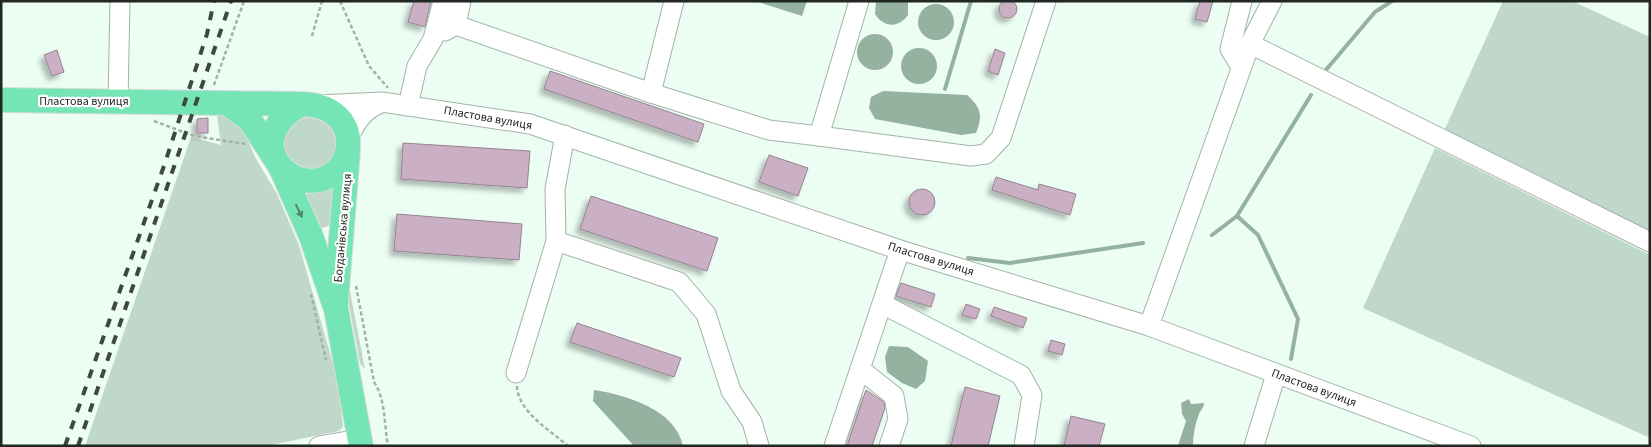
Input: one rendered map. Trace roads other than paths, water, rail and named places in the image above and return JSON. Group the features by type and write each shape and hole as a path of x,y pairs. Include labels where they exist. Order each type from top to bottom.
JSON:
{"main road":[{"name":"Пластова вулиця","path":"1,100 118,101 219,98 310,105"},
{"path":"219,98 250,120 278,163 298,179 320,179 339,167 348,143 338,117 310,105 286,113 276,126 272,143 278,163"},
{"name":"Богданівська вулиця","path":"336,309 340,229 348,167 348,143"},
{"name":"Богданівська вулиця","path":"278,163 311,236 336,309 360,442"}],"street":[{"path":"118,101 120,1"},
{"path":"348,143 359,118 369,108 395,101 433,39 443,1"},
{"path":"433,39 456,25 461,1"},
{"path":"651,93 674,1"},
{"path":"819,136 859,1"},
{"path":"456,25 651,93 769,130 971,156 986,154 1001,138 1046,1"},
{"path":"1241,67 1230,49 1242,1"},
{"path":"1149,326 1241,67 1250,44 1272,1"},
{"path":"1250,44 1650,242"},
{"name":"Пластова вулиця","path":"310,105 395,101 530,124 900,250 1149,326 1472,446"},
{"path":"516,373 556,241 555,189 565,135"},
{"path":"556,241 679,282 706,314 731,391 752,422 760,446"},
{"path":"834,446 900,250"},
{"path":"882,304 1020,375 1032,395 1024,446"},
{"path":"860,369 894,396 898,419 889,446"},
{"path":"1254,446 1276,374"},
{"path":"319,446 360,442"}],"waterway":[{"path":"945,89 971,1"},
{"path":"1325,71 1375,12 1392,1"},
{"path":"1212,235 1237,216 1311,95"},
{"path":"1237,216 1258,235 1298,319 1291,359"},
{"path":"968,258 1010,263 1143,243"}],"railway":[{"path":"65,446 165,163 207,34 214,1"},
{"path":"78,446 231,1"}]}
